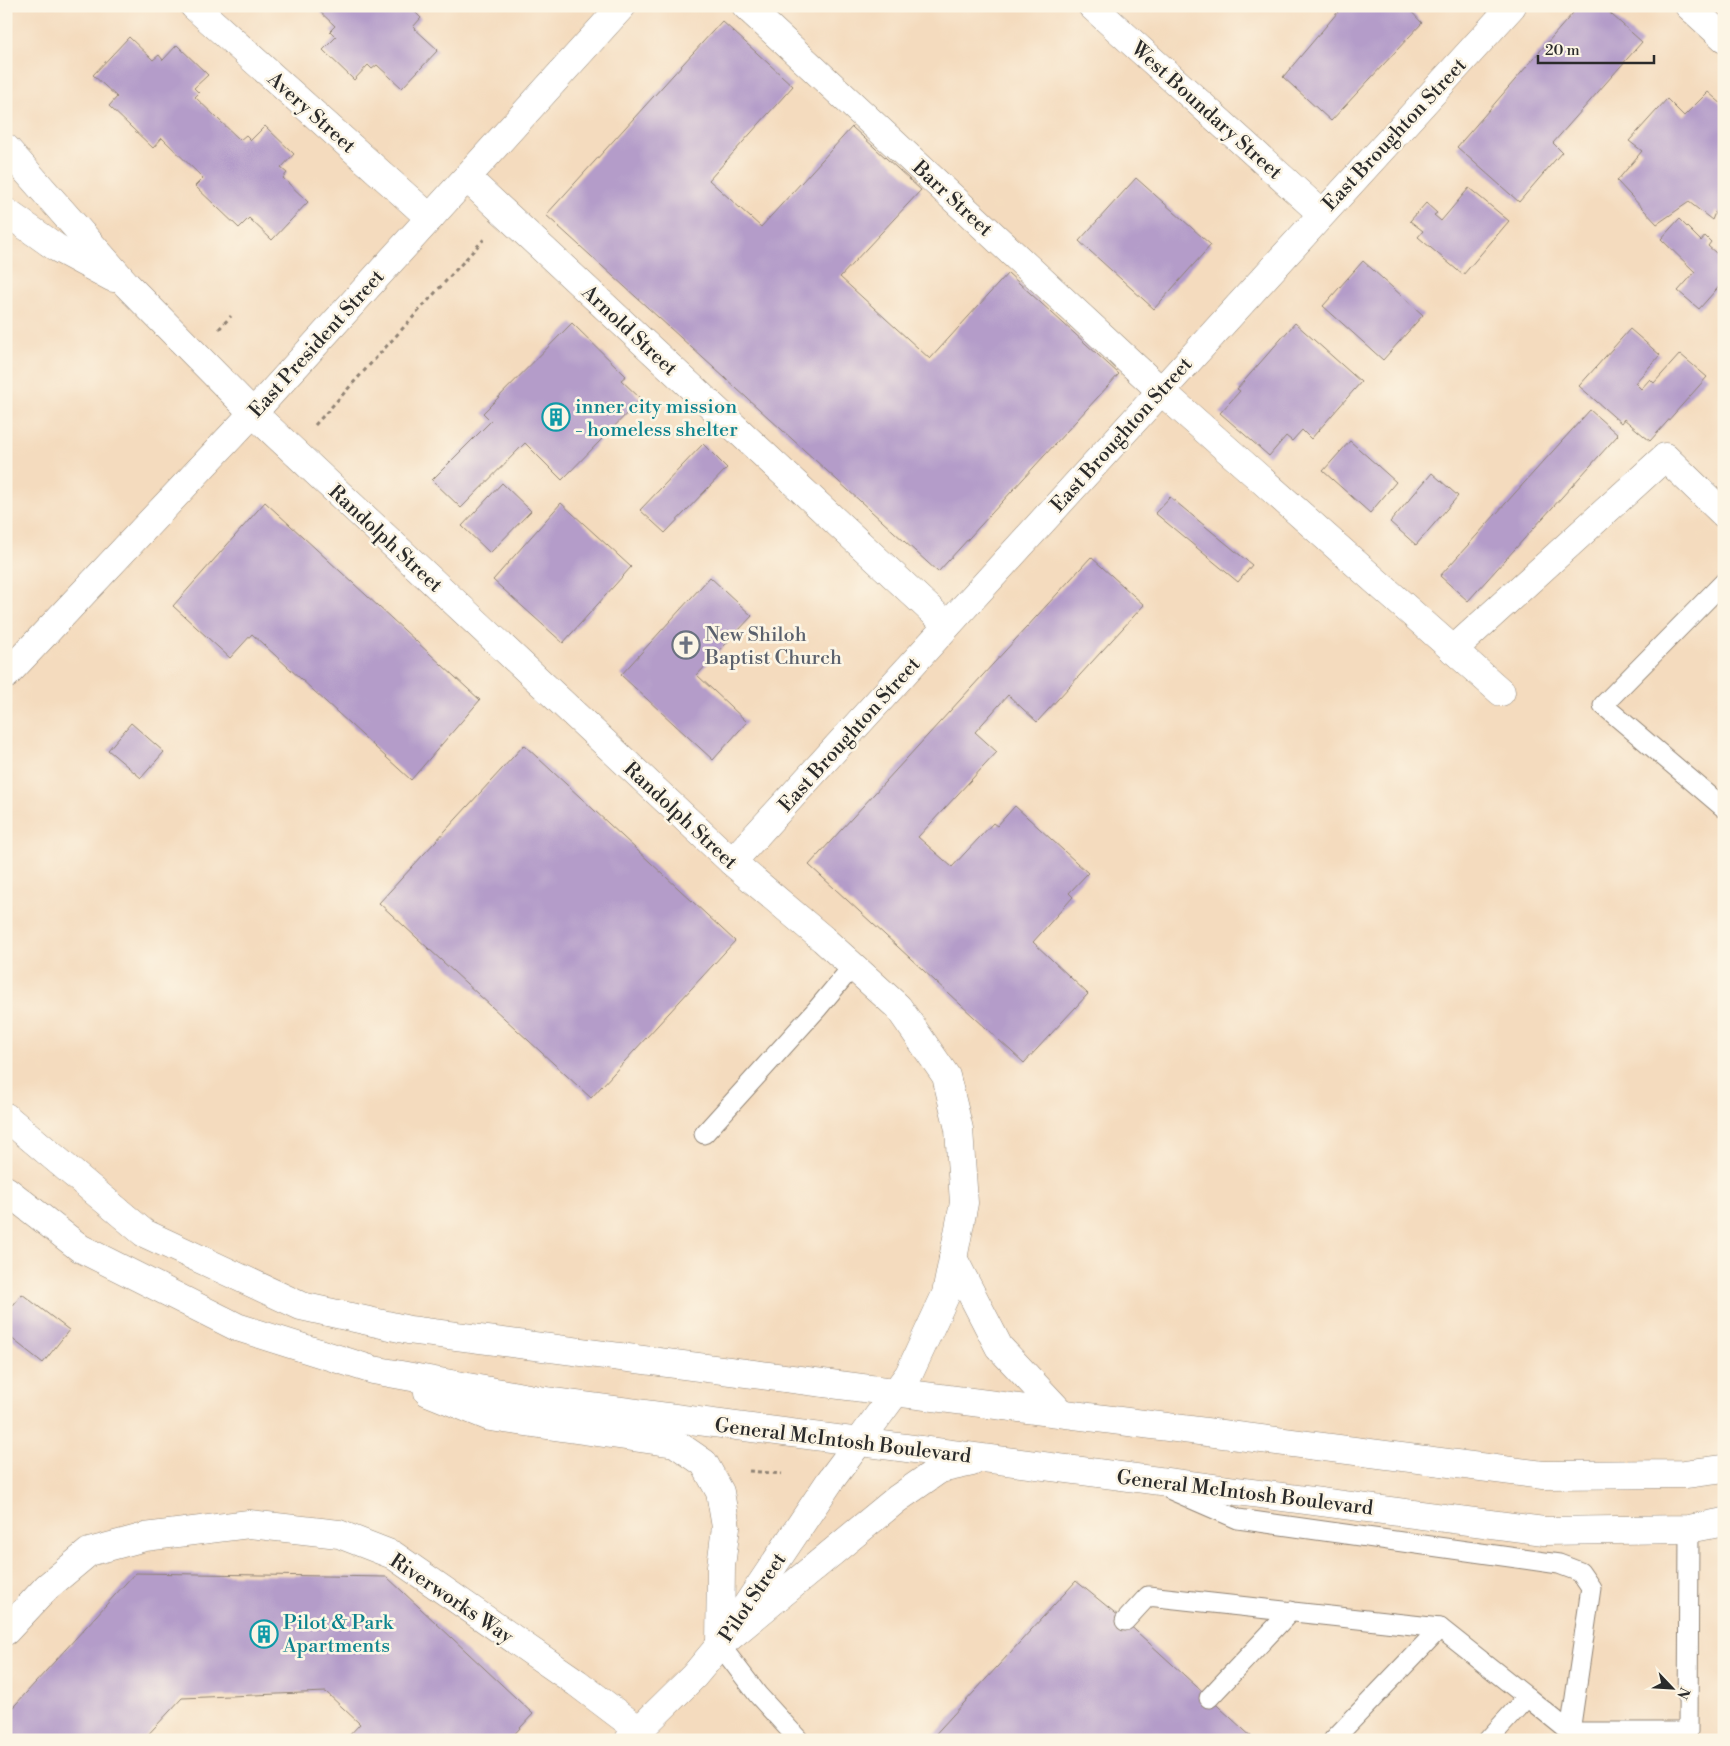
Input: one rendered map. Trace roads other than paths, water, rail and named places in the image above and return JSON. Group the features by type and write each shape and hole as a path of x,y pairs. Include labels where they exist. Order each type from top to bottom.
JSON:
{"street":[{"name":"Avery Street","path":"194,6 430,218"},
{"name":"East President Street","path":"6,676 253,413 622,6"},
{"name":"Barr Street","path":"746,6 1160,390 1502,692"},
{"name":"West Boundary Street","path":"1092,6 1321,213"},
{"name":"East Broughton Street","path":"732,862 1321,213 1512,6"},
{"path":"1688,6 1724,38"},
{"name":"Randolph Street","path":"6,148 127,285 253,413 732,862 853,966 898,1008 946,1076 959,1129 964,1203 946,1294 909,1374 859,1442"},
{"name":"Arnold Street","path":"467,178 947,625"},
{"name":"Randolph Street","path":"6,212 57,248 127,285"},
{"path":"1453,650 1664,458 1724,514"},
{"path":"6,1117 144,1233 301,1306 409,1330 1543,1475 1685,1474 1724,1469"},
{"name":"General McIntosh Boulevard","path":"6,1190 80,1248 237,1327 373,1370 545,1401 1544,1531 1689,1529 1724,1522"},
{"path":"953,1258 999,1347 1061,1413"},
{"path":"373,1370 490,1417 675,1443 704,1463 720,1492 726,1527 720,1566 720,1645"},
{"name":"Pilot Street","path":"639,1736 720,1645 830,1480 859,1442"},
{"path":"720,1645 897,1498 940,1468 988,1459"},
{"name":"Riverworks Way","path":"6,1631 47,1586 89,1552 145,1537 249,1524 340,1534 393,1555 576,1683 639,1736"}],"lane":[{"path":"1724,582 1604,705 1724,808"},
{"path":"704,1134 818,1009 853,966"},
{"path":"1148,1479 1238,1519 1559,1564 1580,1572 1591,1588 1570,1732"},
{"path":"1125,1621 1148,1596 1440,1628 1570,1732 1688,1732 1689,1529"},
{"path":"1209,1698 1291,1611"},
{"path":"1333,1740 1440,1628"},
{"path":"720,1645 758,1695 799,1740"},
{"path":"1488,1740 1527,1697"}],"place":[{"name":"inner city mission - homeless shelter","path":"556,417"},
{"name":"New Shiloh Baptist Church","path":"686,645"},
{"name":"Pilot & Park Apartments","path":"264,1634"}]}
